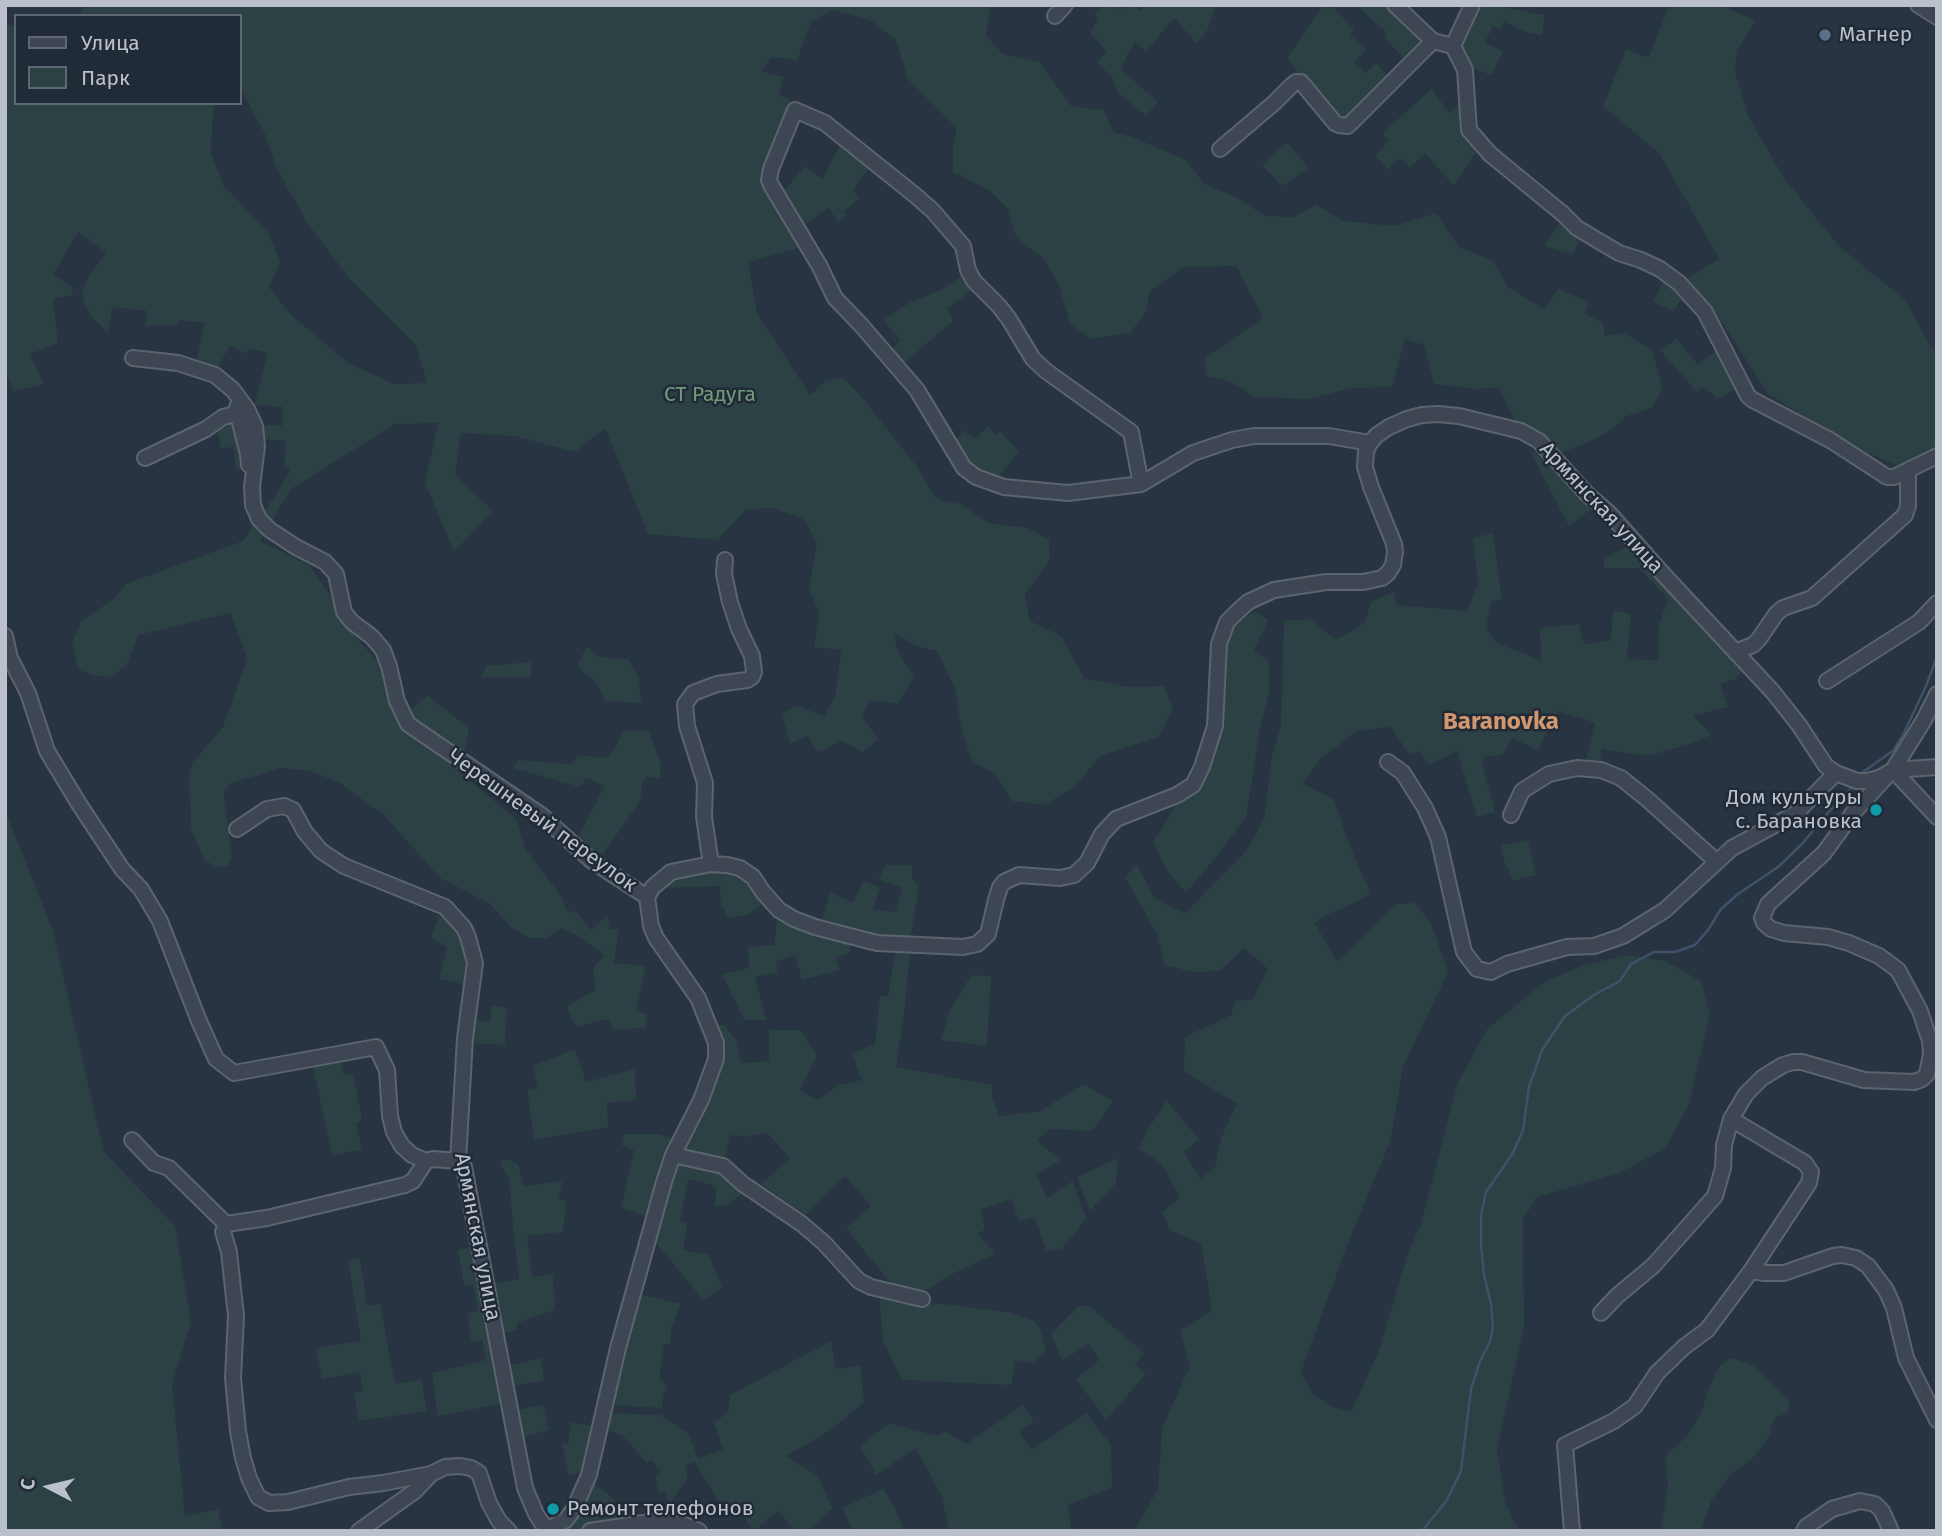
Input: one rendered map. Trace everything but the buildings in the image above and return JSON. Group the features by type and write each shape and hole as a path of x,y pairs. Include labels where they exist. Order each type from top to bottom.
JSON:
{"street":[{"path":"1395,5 1433,41 1453,46 1465,69 1469,130 1483,146 1577,228 1619,253 1660,269 1679,283 1705,312 1748,396 1829,440 1887,477 1894,477 1937,456"},
{"path":"1453,46 1472,5"},
{"path":"1918,5 1937,17"},
{"path":"1220,149 1296,82 1301,82 1335,123 1348,126 1433,41"},
{"path":"647,897 653,887 671,872 711,864 740,868 753,877 779,910 815,927 877,943 963,947 977,944 988,934 1000,887 1004,882 1019,875 1060,878 1074,875 1087,863 1108,826 1193,785 1202,767 1215,726 1219,644 1227,622 1237,612 1248,602 1274,590 1326,582 1363,582 1382,578 1393,565 1394,544 1365,467 1366,451 1370,443 1329,436 1254,436 1193,453 1141,484 1068,493 1004,486 976,477 964,468 917,390 835,298 819,265 771,185 771,169 795,110 824,122 933,211 963,246 968,270 974,281 1004,312 1033,359 1131,432 1141,484"},
{"name":"Черешневый переулок","path":"133,358 178,363 215,375 233,390 248,454 253,505 259,519 270,530 296,547 325,562 336,574 344,612 383,650 397,701 408,724 541,815 592,861 647,897"},
{"path":"145,458 206,429 238,408"},
{"name":"Армянская улица","path":"1370,443 1389,427 1407,419 1438,414 1510,428 1539,441 1586,493 1610,514 1773,692 1826,766 1836,773"},
{"path":"1735,652 1753,645 1764,628 1783,608 1812,598 1905,515 1908,506 1908,470"},
{"path":"711,864 704,817 705,783 687,726 685,704 693,693 717,684 747,680 754,672 752,656 730,602 724,575 725,560"},
{"path":"1827,681 1919,622 1937,603"},
{"path":"5,636 10,659 28,693 47,751 122,869 141,889 160,921 216,1059 234,1073 376,1047 387,1070 390,1116 401,1146 426,1161 458,1161"},
{"path":"1601,1313 1653,1266 1715,1196 1723,1168 1724,1144 1731,1119 1746,1094 1762,1078 1783,1065 1802,1062 1864,1080 1900,1082 1923,1079 1930,1066 1931,1033 1898,970 1879,956 1849,943 1828,937 1784,933 1771,929 1762,918 1768,904 1824,853 1853,813 1893,770 1937,694"},
{"path":"1388,762 1403,773 1425,808 1438,837 1464,952 1477,969 1491,972 1507,964 1567,947 1594,946 1623,936 1665,910 1732,848 1794,814 1836,773 1857,781 1867,781 1880,778 1893,770 1937,768"},
{"path":"1511,815 1522,791 1549,774 1577,768 1601,770 1625,782 1647,799 1717,862"},
{"path":"1893,770 1937,817"},
{"name":"Армянская улица","path":"237,829 267,809 284,806 293,810 305,832 321,851 344,866 445,907 464,928 475,963 465,1038 458,1161 464,1167 525,1488 536,1514 553,1529 566,1520 574,1509 589,1475 618,1348 673,1155 701,1100 716,1059 716,1043 698,998 656,938 651,926 647,897"},
{"path":"1572,1531 1565,1445 1614,1421 1635,1406 1657,1373 1684,1347 1707,1330 1751,1271 1809,1183 1811,1172 1805,1163 1731,1119"},
{"path":"131,1140 154,1163 169,1168 226,1224"},
{"path":"673,1155 723,1166 755,1193 802,1224 824,1243 859,1281 871,1287 922,1298"},
{"path":"226,1224 267,1218 405,1185 413,1181 426,1161"},
{"path":"226,1224 223,1232 229,1252 236,1316 233,1378 238,1431 249,1478 258,1497 269,1503 288,1502 349,1487 431,1474 445,1467 471,1468 479,1474 489,1503 499,1521 509,1531"},
{"path":"1751,1271 1784,1273 1842,1255 1856,1258 1868,1266 1886,1290 1894,1308 1906,1358 1937,1420"},
{"path":"359,1531 415,1491 431,1474"},
{"path":"1804,1531 1805,1527 1832,1510 1860,1501 1874,1504 1882,1511 1891,1531"},
{"path":"590,1531 650,1522 682,1524 699,1531"}],"green space":[{"name":"СТ Радуга","path":"85,5 991,5 986,36 1003,54 1040,62 1071,106 1104,110 1113,132 1186,160 1204,184 1236,197 1265,216 1293,217 1316,205 1344,221 1395,226 1436,213 1459,247 1493,261 1507,286 1544,309 1558,289 1589,302 1585,314 1603,323 1605,336 1624,333 1652,350 1663,389 1651,408 1627,416 1607,433 1555,455 1544,437 1515,421 1499,388 1474,389 1434,384 1424,345 1405,339 1392,387 1350,388 1311,399 1253,397 1239,386 1206,376 1205,358 1263,318 1236,266 1184,267 1150,291 1146,312 1130,333 1092,339 1070,324 1059,285 1044,259 1016,237 1007,208 990,191 953,172 957,128 908,79 896,40 872,21 833,10 811,21 797,60 772,57 761,71 784,77 779,94 800,106 775,171 775,182 783,192 805,166 822,179 843,140 872,163 853,190 859,198 844,212 846,216 839,222 828,208 802,227 806,246 748,262 757,313 810,395 826,380 842,377 861,396 918,468 935,497 961,504 988,523 1027,528 1049,540 1050,560 1025,594 1030,621 1061,636 1084,678 1128,687 1164,686 1173,708 1159,737 1100,756 1075,787 1044,805 1012,801 995,774 972,761 962,732 955,689 937,651 916,646 893,633 899,654 914,676 898,704 870,700 862,717 878,739 863,752 842,741 818,752 807,736 790,744 782,714 797,706 824,716 835,697 841,650 814,647 819,613 809,587 817,543 803,518 771,508 746,510 717,540 648,534 605,428 575,452 514,436 461,433 455,475 493,511 454,552 425,483 438,423 395,424 291,489 260,541 309,565 333,599 342,622 379,663 395,718 517,820 525,848 562,897 566,910 577,913 591,930 608,915 609,929 619,929 614,963 646,966 636,1009 647,1015 645,1028 614,1030 608,1019 576,1027 566,1007 596,990 593,968 605,955 562,928 548,938 529,938 512,928 489,903 440,878 384,815 338,782 309,771 281,768 232,783 225,789 224,798 232,856 228,866 217,868 204,859 191,829 189,775 192,763 223,727 247,659 231,613 138,635 127,664 112,677 96,676 79,670 72,644 81,621 115,598 126,584 243,541 290,470 284,464 286,441 258,439 257,424 282,426 283,407 254,405 268,353 249,348 245,354 230,345 216,371 196,365 204,323 179,320 177,325 145,326 147,311 112,307 108,333 90,315 82,290 106,253 78,232 53,275 72,286 73,295 53,299 58,343 30,354 44,384 13,392 5,370 5,24 14,26 14,105 214,105 211,153 224,186 268,232 280,262 269,287 291,315 348,363 394,384 427,383 416,345 349,278 306,221 276,167 266,136 242,92 242,14 80,14"},
{"path":"1103,5 1116,5 1120,10 1125,5 1134,5 1139,11 1146,5 1201,5 1203,8 1206,5 1216,5 1208,29 1197,44 1174,18 1146,52 1135,42 1121,69 1158,102 1146,116 1118,93 1113,78 1097,63 1107,51 1090,33 1098,19 1094,14"},
{"path":"1323,5 1331,5 1354,29 1350,35 1366,50 1354,62 1365,73 1376,63 1391,79 1346,122 1336,120 1287,58"},
{"path":"1356,5 1389,5 1427,41 1405,60 1384,37 1387,33"},
{"path":"1476,5 1491,5 1545,15 1542,35 1528,33 1504,22 1500,29 1493,26 1485,42 1503,52 1491,75 1467,66 1456,45"},
{"path":"1669,5 1721,5 1755,21 1737,51 1735,72 1749,118 1784,178 1839,246 1905,300 1931,347 1937,351 1937,448 1915,462 1908,470 1854,447 1768,394 1723,324 1685,279 1719,259 1660,154 1603,106 1626,49 1649,58"},
{"path":"1432,89 1449,113 1463,102 1480,146 1454,186 1425,153 1410,168 1400,158 1388,170 1375,155 1389,141 1382,133"},
{"path":"1287,142 1309,168 1282,186 1262,165"},
{"path":"1563,219 1582,235 1573,254 1544,246"},
{"path":"964,274 974,288 947,309 954,320 902,365 891,351 900,340 883,320 909,303 943,289"},
{"path":"1665,277 1686,294 1673,311 1653,302"},
{"path":"1676,338 1698,365 1721,346 1741,386 1717,399 1704,387 1697,392 1661,351"},
{"path":"228,421 236,425 246,469 236,469 234,447 221,448 216,426"},
{"path":"988,426 997,435 1000,431 1019,451 997,479 970,467 953,443 964,430 975,439"},
{"path":"1540,449 1594,507 1569,526 1530,451"},
{"path":"1493,533 1502,599 1491,602 1486,629 1497,643 1541,660 1540,628 1579,624 1584,644 1611,640 1613,610 1631,614 1627,659 1658,660 1659,624 1668,599 1639,568 1604,568 1604,559 1626,547 1644,559 1744,669 1735,679 1721,684 1728,707 1693,716 1712,735 1648,756 1602,749 1599,764 1586,760 1595,723 1558,711 1538,751 1513,738 1502,755 1485,756 1482,763 1495,812 1477,817 1457,751 1429,765 1419,751 1409,754 1391,727 1357,731 1321,758 1303,784 1334,799 1349,844 1371,894 1315,923 1337,962 1395,904 1415,903 1431,923 1448,972 1403,1067 1390,1142 1348,1243 1301,1372 1312,1393 1330,1406 1351,1412 1379,1350 1409,1250 1420,1227 1458,1082 1488,1028 1546,981 1582,966 1626,955 1665,961 1701,981 1710,1014 1689,1104 1665,1149 1617,1174 1537,1197 1523,1220 1524,1328 1497,1448 1505,1502 1519,1531 1134,1531 1158,1489 1162,1428 1190,1366 1180,1331 1212,1310 1201,1244 1170,1230 1162,1212 1180,1197 1162,1164 1139,1149 1148,1129 1167,1101 1199,1139 1184,1152 1201,1179 1215,1167 1221,1138 1237,1104 1184,1071 1185,1037 1231,1015 1236,1001 1253,999 1268,969 1244,948 1220,971 1193,972 1165,965 1156,932 1125,878 1137,864 1155,899 1185,913 1246,851 1264,819 1272,755 1281,725 1284,621 1310,619 1336,640 1364,623 1372,601 1394,592 1396,605 1467,611 1478,584 1473,538"},
{"path":"1255,611 1268,620 1254,650 1269,662 1269,695 1261,722 1246,817 1186,893 1167,871 1153,842 1175,803 1200,790 1224,724 1224,657 1235,624"},
{"path":"587,646 599,657 628,659 639,678 641,703 605,701 595,682 577,666"},
{"path":"531,662 531,677 481,677 486,666"},
{"path":"427,695 469,728 464,759 412,721 409,712"},
{"path":"624,731 649,731 661,765 660,778 646,777 640,801 599,860 576,840 605,786 586,778 580,787 513,768 518,760 571,764 579,756 609,757"},
{"path":"5,810 52,928 104,1152 175,1226 191,1322 172,1384 185,1516 218,1509 223,1531 5,1531"},
{"path":"1528,840 1536,875 1513,881 1503,858 1501,845"},
{"path":"886,865 912,865 912,878 919,886 910,941 879,938 822,922 830,892 853,903 863,881 880,887 873,909 896,912 902,887 878,879"},
{"path":"716,869 740,871 766,901 748,915 726,918 725,908 721,908 720,886 656,888 671,877"},
{"path":"778,912 848,940 851,952 835,958 840,970 802,980 795,955 776,962 778,973 755,977 766,1020 744,1020 722,974 749,968 748,947 774,945"},
{"path":"439,916 454,922 472,961 468,985 439,979 447,947 431,938"},
{"path":"896,950 910,953 896,1067 993,1085 992,1095 999,1116 1041,1111 1083,1084 1113,1101 1092,1131 1050,1129 1037,1141 1060,1160 1037,1175 1047,1198 1073,1181 1086,1219 1061,1249 1046,1251 1035,1217 1019,1222 1011,1199 981,1210 985,1229 978,1234 995,1254 954,1273 929,1289 916,1291 892,1285 846,1228 871,1206 845,1176 806,1215 761,1184 790,1158 766,1132 747,1137 730,1135 725,1159 691,1155 682,1149 709,1099 714,1025 723,1025 736,1039 741,1063 769,1061 769,1030 801,1030 817,1056 800,1090 818,1100 839,1085 862,1080 852,1054 875,1044 880,996 888,996"},
{"path":"971,975 991,976 987,1046 941,1040 950,1010"},
{"path":"492,1006 507,1007 505,1045 470,1043 472,1019 490,1022"},
{"path":"575,1049 586,1082 635,1069 636,1100 606,1103 609,1127 534,1140 527,1089 538,1088 533,1066"},
{"path":"340,1057 344,1075 353,1073 362,1120 356,1123 362,1149 332,1156 312,1062"},
{"path":"624,1134 658,1134 675,1139 650,1217 621,1208 634,1150 622,1146"},
{"path":"675,1157 714,1169 736,1184 742,1194 726,1206 715,1207 716,1186 688,1179 680,1222 687,1224 683,1250 709,1255 722,1288 703,1300 652,1238"},
{"path":"1118,1158 1116,1183 1090,1211 1077,1177"},
{"path":"509,1160 518,1164 524,1186 562,1181 559,1200 567,1201 563,1232 527,1236 532,1277 553,1274 555,1310 517,1323 518,1330 497,1334 488,1284 519,1279 509,1180 499,1161"},
{"path":"475,1246 505,1403 438,1416 432,1373 486,1360 482,1340 471,1342 467,1313 478,1311 473,1284 464,1286 458,1250"},
{"path":"360,1258 367,1306 380,1304 395,1384 421,1379 427,1411 359,1421 354,1393 363,1391 360,1372 322,1379 316,1348 361,1341 348,1261"},
{"path":"640,1294 681,1304 671,1329 670,1344 664,1344 659,1379 668,1386 663,1395 662,1408 609,1405"},
{"path":"879,1296 1008,1312 1033,1320 1040,1328 1046,1353 1032,1363 1015,1360 1011,1385 902,1380 883,1341"},
{"path":"1079,1306 1089,1306 1144,1353 1135,1364 1146,1374 1106,1420 1076,1379 1100,1359 1088,1344 1062,1361 1051,1334"},
{"path":"831,1341 836,1369 860,1366 864,1402 831,1430 786,1456 818,1476 832,1508 808,1531 795,1531 778,1511 754,1531 736,1506 725,1513 694,1461 686,1466 687,1479 669,1505 665,1492 659,1494 655,1478 661,1472 651,1460 647,1463 622,1435 604,1429 608,1413 661,1415 689,1434 698,1459 723,1449 714,1422 728,1413 730,1395"},
{"path":"541,1358 544,1380 509,1387 504,1367"},
{"path":"1731,1358 1753,1365 1789,1400 1789,1409 1787,1413 1776,1417 1770,1428 1770,1436 1754,1457 1730,1475 1711,1501 1701,1531 1661,1531 1668,1484 1665,1462 1668,1453 1686,1437 1701,1414 1719,1366"},
{"path":"543,1405 549,1430 519,1438 515,1410"},
{"path":"1023,1405 1034,1422 1019,1431 1031,1450 1086,1413 1111,1445 1112,1488 1068,1505 1071,1528 1095,1531 949,1531 942,1497 916,1448 876,1475 860,1446 889,1423 937,1436 945,1431 966,1444"},
{"path":"571,1422 594,1426 583,1471 569,1476 562,1444 568,1443"},
{"path":"591,1481 612,1497 625,1522 579,1530 559,1526"},
{"path":"883,1489 893,1504 904,1531 853,1531 842,1508"}],"waterway":[{"path":"1863,772 1894,750 1926,686 1937,657"},
{"path":"1422,1531 1447,1500 1461,1471 1471,1389 1493,1328 1484,1275 1481,1215 1486,1192 1513,1153 1523,1130 1529,1087 1542,1050 1565,1016 1594,995 1620,981 1631,964 1654,952 1675,952 1695,945 1721,909 1778,867 1853,786"}],"place":[{"name":"Магнер","path":"1825,35"},
{"name":"Дом культуры с. Барановка","path":"1876,810"},
{"name":"Ремонт телефонов","path":"553,1509"}],"district":[{"name":"Baranovka","path":"1501,722"}]}
